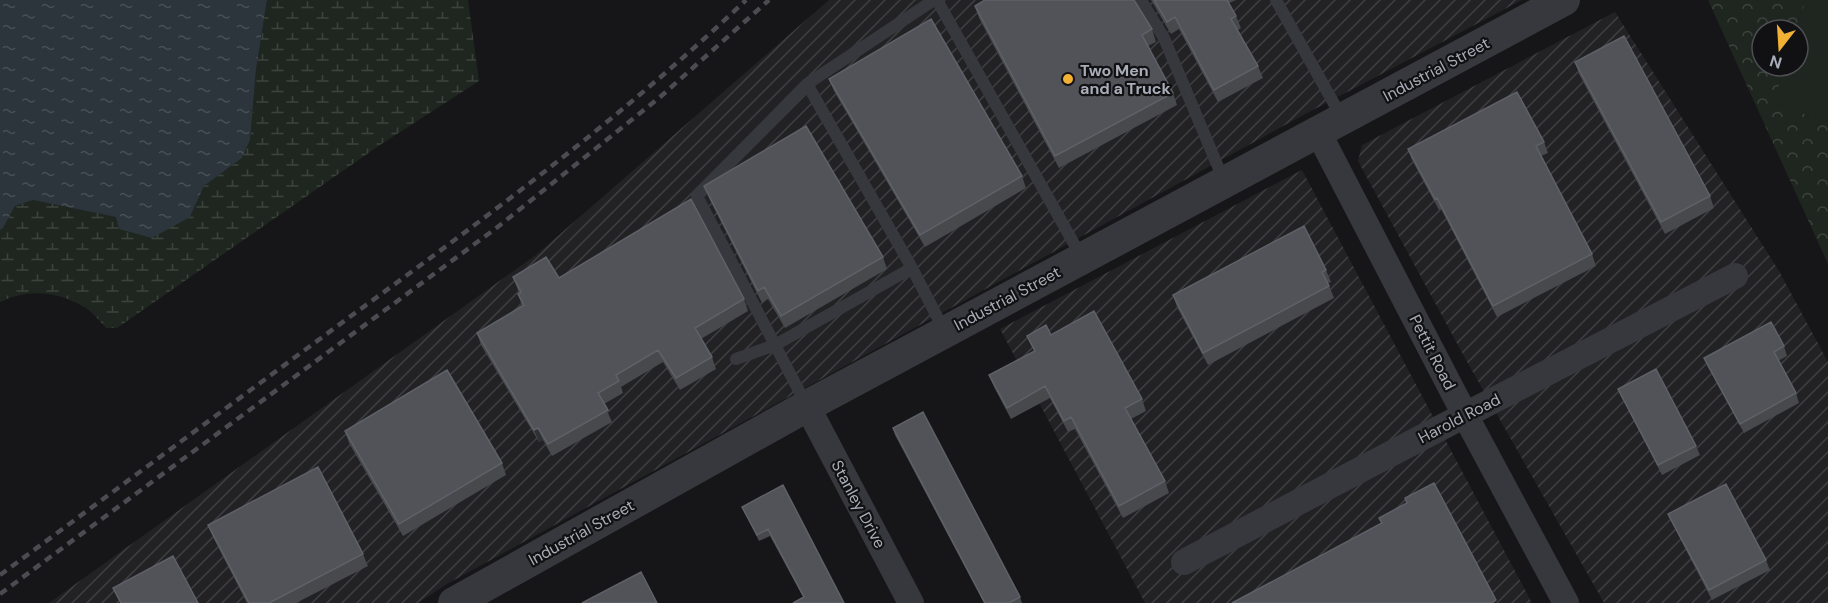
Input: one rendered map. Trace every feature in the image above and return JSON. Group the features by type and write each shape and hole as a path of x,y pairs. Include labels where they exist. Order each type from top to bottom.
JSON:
{"street":[{"name":"Industrial Street","path":"454,603 807,406 1564,0"},
{"name":"Pettit Road","path":"1330,126 1465,415 1566,603"},
{"name":"Harold Road","path":"1184,562 1735,276"},
{"name":"Stanley Drive","path":"807,406 911,603"}],"lane":[{"path":"807,406 696,196 807,84 936,0 1083,258"},
{"path":"1141,0 1164,38 1225,182"},
{"path":"1276,0 1330,126"},
{"path":"807,84 912,268 945,332"},
{"path":"736,359 775,345 912,268"}],"shaded area":[{"path":"829,0 1522,0 1296,119 447,584 418,603 49,603 536,255"},
{"path":"1615,12 1779,271 1828,362 1828,603 1604,603 1466,360 1358,161 1362,145"},
{"path":"1302,170 1532,603 1145,603 1000,329"}],"green space":[{"path":"267,0 468,0 479,81 380,145 117,328 106,328 86,308 54,295 32,293 0,302 0,230 15,206 33,200 117,217 119,229 190,217 204,186 242,158 250,140 256,70"},
{"path":"1708,0 1828,0 1828,264"},
{"path":"1806,0 1828,0 1828,123 1776,103 1780,78 1810,78 1810,18 1799,18"}],"water":[{"path":"0,0 267,0 256,70 250,140 242,158 204,186 190,217 152,238 119,229 116,217 33,200 15,206 0,230"}],"building":[{"path":"985,0 1134,0 1152,29 1142,35 1173,93 1055,156 975,6"},
{"path":"1154,0 1227,0 1236,16 1231,19 1258,66 1214,90 1175,17 1167,22"},
{"path":"931,19 1022,176 920,235 829,79"},
{"path":"1624,36 1710,196 1661,222 1575,62"},
{"path":"1517,92 1544,142 1536,146 1592,254 1493,306 1437,198 1435,199 1408,149"},
{"path":"806,126 883,257 781,316 764,287 758,291 704,186"},
{"path":"691,199 744,299 695,328 712,357 676,378 658,350 616,375 619,381 598,393 608,410 548,444 538,428 534,430 477,333 524,305 518,294 521,292 513,277 546,257 559,278"},
{"path":"1304,226 1326,270 1322,272 1329,286 1203,353 1173,295"},
{"path":"1094,311 1142,399 1125,408 1165,481 1119,506 1071,417 1064,421 1045,386 1007,408 989,375 1035,351 1027,336 1046,325 1051,335"},
{"path":"1771,322 1784,346 1774,352 1796,393 1740,424 1704,358"},
{"path":"1656,369 1696,446 1658,465 1618,389"},
{"path":"447,370 502,463 399,524 345,431"},
{"path":"923,412 1020,597 1009,603 985,603 893,428"},
{"path":"318,467 363,554 269,603 249,603 208,525"},
{"path":"1434,483 1496,600 1492,603 1232,603 1382,523 1379,518 1407,503 1405,498"},
{"path":"1726,484 1766,560 1709,590 1668,514"},
{"path":"783,485 844,603 793,603 804,597 768,529 757,535 742,507"},
{"path":"173,556 198,603 121,603 113,588"},
{"path":"641,572 657,603 582,603"}],"railway":[{"path":"0,575 504,203 652,84 746,0"},
{"path":"0,594 495,229 659,98 769,0"}],"place":[{"name":"Two Men and a Truck","path":"1068,79"}]}
